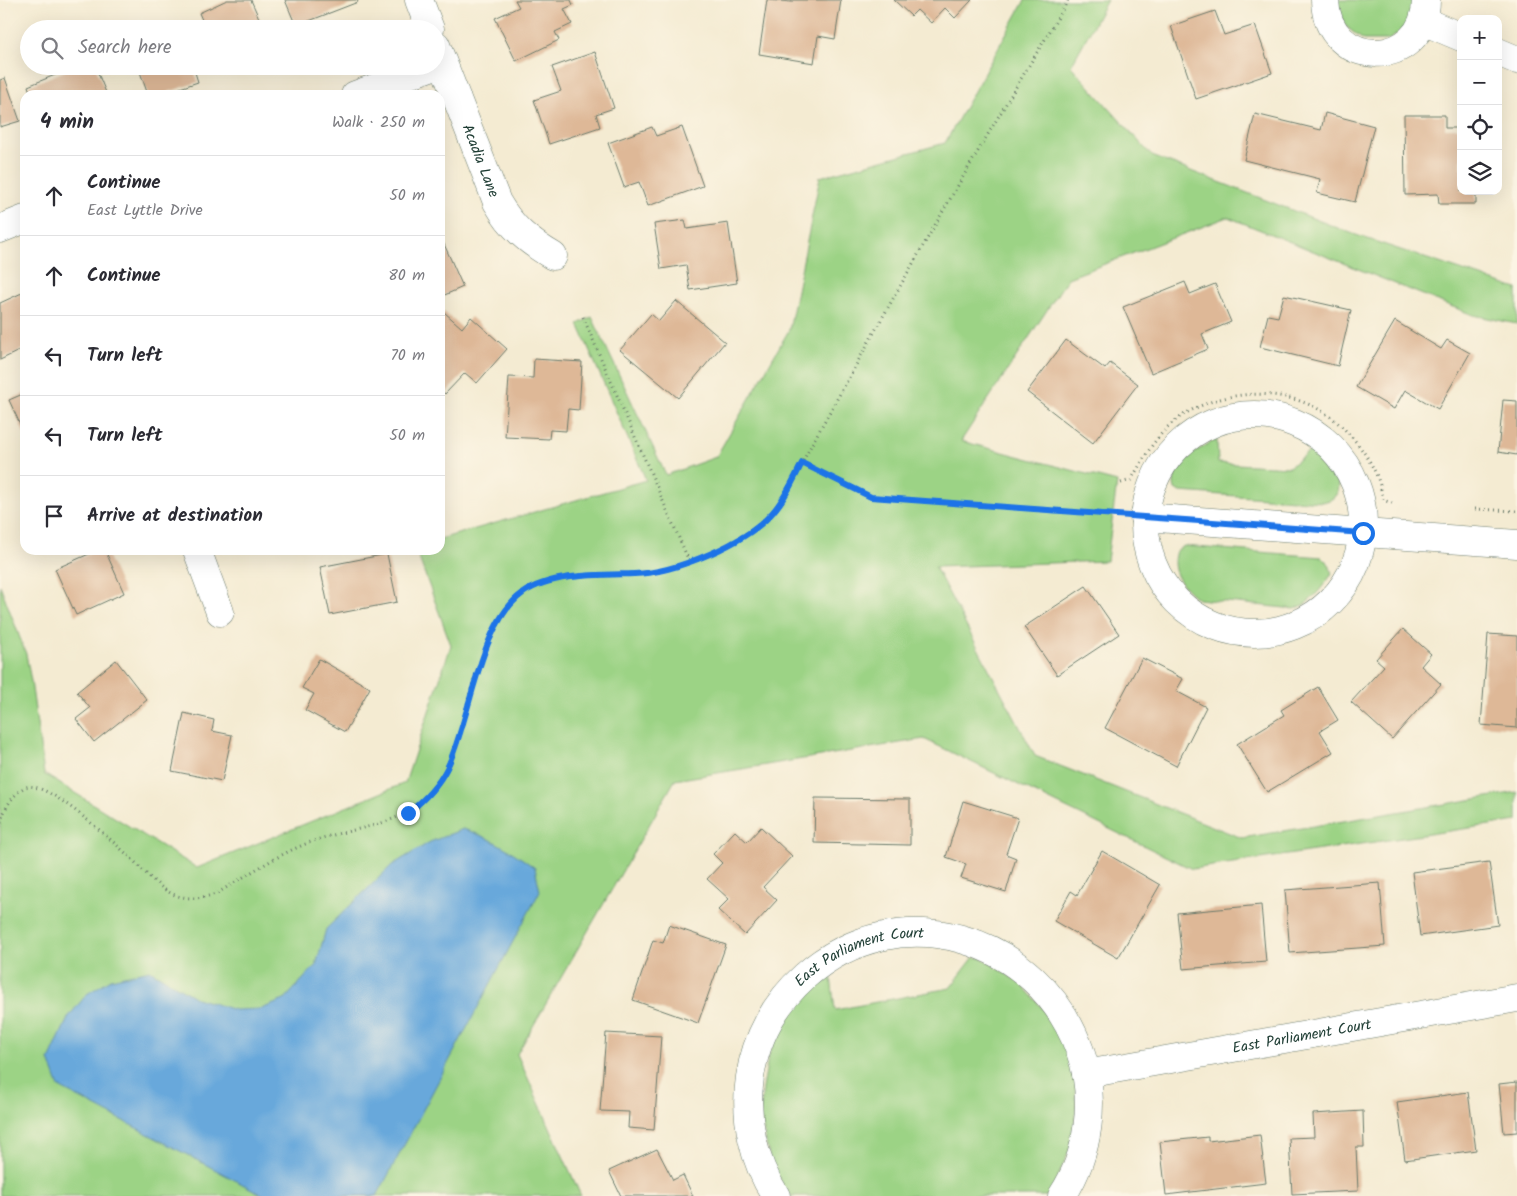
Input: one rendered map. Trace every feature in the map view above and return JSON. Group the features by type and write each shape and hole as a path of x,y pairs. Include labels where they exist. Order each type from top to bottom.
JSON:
{"street":[{"path":"419,0 427,20"},
{"path":"1324,0 1330,26 1347,45 1359,51 1384,53 1408,42 1417,32 1424,10 1457,33"},
{"path":"1502,54 1517,60"},
{"path":"367,90 402,75"},
{"name":"Acadia Lane","path":"443,75 497,202 508,220 535,245 553,256"},
{"path":"0,229 20,222"},
{"path":"1250,414 1273,416 1295,423 1316,434 1333,449 1347,467 1358,488 1363,510 1363,533 1360,556 1351,577 1338,596 1322,611 1302,623 1280,631 1258,634 1235,632 1213,626 1193,616 1175,601 1161,583 1151,562 1145,540 1144,517 1148,494 1156,473 1169,454 1186,438 1205,426 1227,418 1250,414"},
{"path":"1144,517 1517,544"},
{"path":"199,555 220,612"},
{"name":"East Parliament Court","path":"776,1196 760,1168 749,1127 748,1087 756,1049 773,1014 797,983 828,959 854,946 882,937 921,933 940,934 960,939 996,952 1029,974 1056,1003 1066,1019 1075,1037 1086,1074 1089,1094 1086,1136 1081,1156 1062,1196"},
{"name":"East Parliament Court","path":"1086,1074 1517,998"}],"path":[{"path":"0,827 9,802 18,791 27,786 40,789 74,809 105,834 148,875 173,894 186,898 201,898 216,894 299,847 337,833 395,820 421,803 437,785 447,769 463,725 473,683 488,644 498,624 514,601 524,593 550,582 570,578 651,572 690,561 729,545 764,520 780,504 912,266 1068,0"},
{"path":"583,317 690,561"},
{"path":"1121,483 1131,480 1150,447 1171,424 1190,411 1204,404 1237,395 1271,395 1312,406 1331,417 1358,444 1376,476 1383,500 1400,504"},
{"path":"802,463 871,497 1144,517"},
{"path":"1470,508 1517,511"}],"green space":[{"path":"1025,0 1107,0 1071,66 1152,156 1356,235 1517,289 1517,324 1473,315 1228,217 1068,278 961,441 1117,482 1107,561 935,567 1035,756 1242,838 1517,792 1517,821 1192,869 924,739 675,780 517,1054 581,1196 0,1196 0,585 26,654 44,774 197,868 405,783 451,645 418,555 445,555 445,538 646,480 578,324 592,317 666,475 716,457 789,330 820,177 945,143"},
{"path":"1336,0 1416,0 1409,25 1389,40 1363,40 1343,24"},
{"path":"1217,440 1218,463 1289,467 1312,449 1333,470 1339,484 1338,491 1333,498 1323,502 1180,492 1175,489 1176,473 1187,459"},
{"path":"1184,546 1322,557 1329,564 1332,574 1311,599 1295,609 1198,599 1182,584 1174,566 1176,551"},
{"path":"974,957 982,958 1020,983 1057,1024 1076,1082 1076,1113 1069,1152 1049,1196 789,1196 770,1161 760,1114 768,1058 777,1033 792,1007 821,977 831,977 835,1010 950,988"}],"water":[{"path":"463,829 501,845 535,868 540,891 377,1196 265,1196 59,1087 49,1060 69,1016 87,994 111,979 150,970 196,998 235,1010 261,1009 284,1000 316,965 326,929 392,865 430,842"}],"building":[{"path":"227,0 251,0 260,20 202,20 199,13"},
{"path":"285,0 357,0 358,2 312,20 293,20"},
{"path":"515,0 571,0 573,5 564,9 572,24 555,32 559,40 516,61 495,18 519,7"},
{"path":"767,0 792,2 792,0 841,0 835,39 818,36 814,63 759,54"},
{"path":"894,0 972,0 955,18 945,8 931,23 917,10 911,16"},
{"path":"1215,11 1224,35 1255,25 1272,73 1196,99 1171,26"},
{"path":"595,52 614,108 596,114 600,127 549,144 534,100 561,91 552,67"},
{"path":"55,75 99,75 105,90 29,90 28,86"},
{"path":"141,75 196,75 198,82 174,90 146,90"},
{"path":"5,78 20,121 0,127 0,80"},
{"path":"1325,113 1374,126 1355,202 1317,193 1320,179 1244,160 1255,114 1321,130"},
{"path":"1404,115 1445,115 1445,128 1457,128 1457,195 1476,195 1476,204 1439,204 1438,194 1405,195"},
{"path":"652,127 656,136 682,127 703,186 648,206 639,182 624,187 608,143"},
{"path":"685,220 687,229 728,223 737,283 690,290 686,265 661,269 654,224"},
{"path":"445,246 463,287 445,295"},
{"path":"1185,282 1190,294 1215,284 1231,322 1202,334 1208,349 1151,373 1123,307"},
{"path":"20,294 20,350 0,360 0,303"},
{"path":"1284,295 1351,310 1338,366 1260,347 1268,315 1278,317"},
{"path":"676,301 725,342 678,398 620,350 651,314 659,321"},
{"path":"445,313 462,328 471,317 507,349 477,383 465,373 445,394"},
{"path":"1395,321 1441,349 1447,340 1470,353 1438,409 1405,390 1394,409 1356,387"},
{"path":"1066,340 1105,369 1110,363 1138,384 1093,443 1027,392"},
{"path":"534,359 582,362 579,410 568,409 566,431 550,430 549,439 505,437 509,377 533,378"},
{"path":"20,395 20,424 9,400"},
{"path":"1503,400 1517,401 1517,455 1498,452"},
{"path":"87,555 107,555 124,593 76,615 55,569"},
{"path":"387,555 397,602 330,615 320,567"},
{"path":"1086,586 1119,634 1057,675 1024,627"},
{"path":"1403,629 1431,654 1421,666 1441,684 1392,739 1351,702 1384,666 1376,659"},
{"path":"1488,634 1517,636 1517,728 1481,725"},
{"path":"1142,658 1183,679 1176,691 1206,707 1176,766 1105,728"},
{"path":"319,659 370,688 345,732 305,710 314,694 302,688"},
{"path":"116,660 147,700 94,742 76,719 90,708 77,692"},
{"path":"1318,687 1338,720 1320,731 1333,752 1267,792 1237,744 1284,715 1281,710"},
{"path":"184,713 214,720 212,731 232,735 222,781 172,771"},
{"path":"815,798 910,799 910,845 814,843"},
{"path":"963,801 1018,818 1006,854 1016,858 1006,892 961,878 966,864 946,857"},
{"path":"761,827 792,856 763,887 777,900 745,935 718,910 729,899 707,879 722,863 713,854 735,831 747,842"},
{"path":"1102,851 1160,885 1118,958 1054,921 1071,891 1077,895"},
{"path":"1489,862 1498,925 1420,936 1412,872"},
{"path":"1380,883 1385,946 1290,953 1285,890"},
{"path":"1261,905 1266,962 1183,969 1177,913"},
{"path":"669,925 726,945 698,1023 633,1000 653,940 663,943"},
{"path":"606,1033 661,1036 654,1130 628,1128 629,1112 600,1111"},
{"path":"1517,1082 1517,1132 1504,1133 1499,1084"},
{"path":"1468,1092 1476,1150 1405,1160 1397,1102"},
{"path":"1363,1111 1364,1147 1356,1147 1358,1191 1292,1194 1289,1138 1314,1137 1313,1114"},
{"path":"1260,1135 1266,1183 1166,1195 1160,1142 1208,1137 1208,1141"},
{"path":"657,1149 673,1180 683,1175 693,1196 621,1196 609,1171"}],"route":[{"path":"408,813 421,803 437,785 447,769 463,725 473,683 488,644 498,624 514,601 537,586 550,582 587,576 636,574 667,569 729,545 772,513 780,504 802,463 871,497 1363,533"}]}
